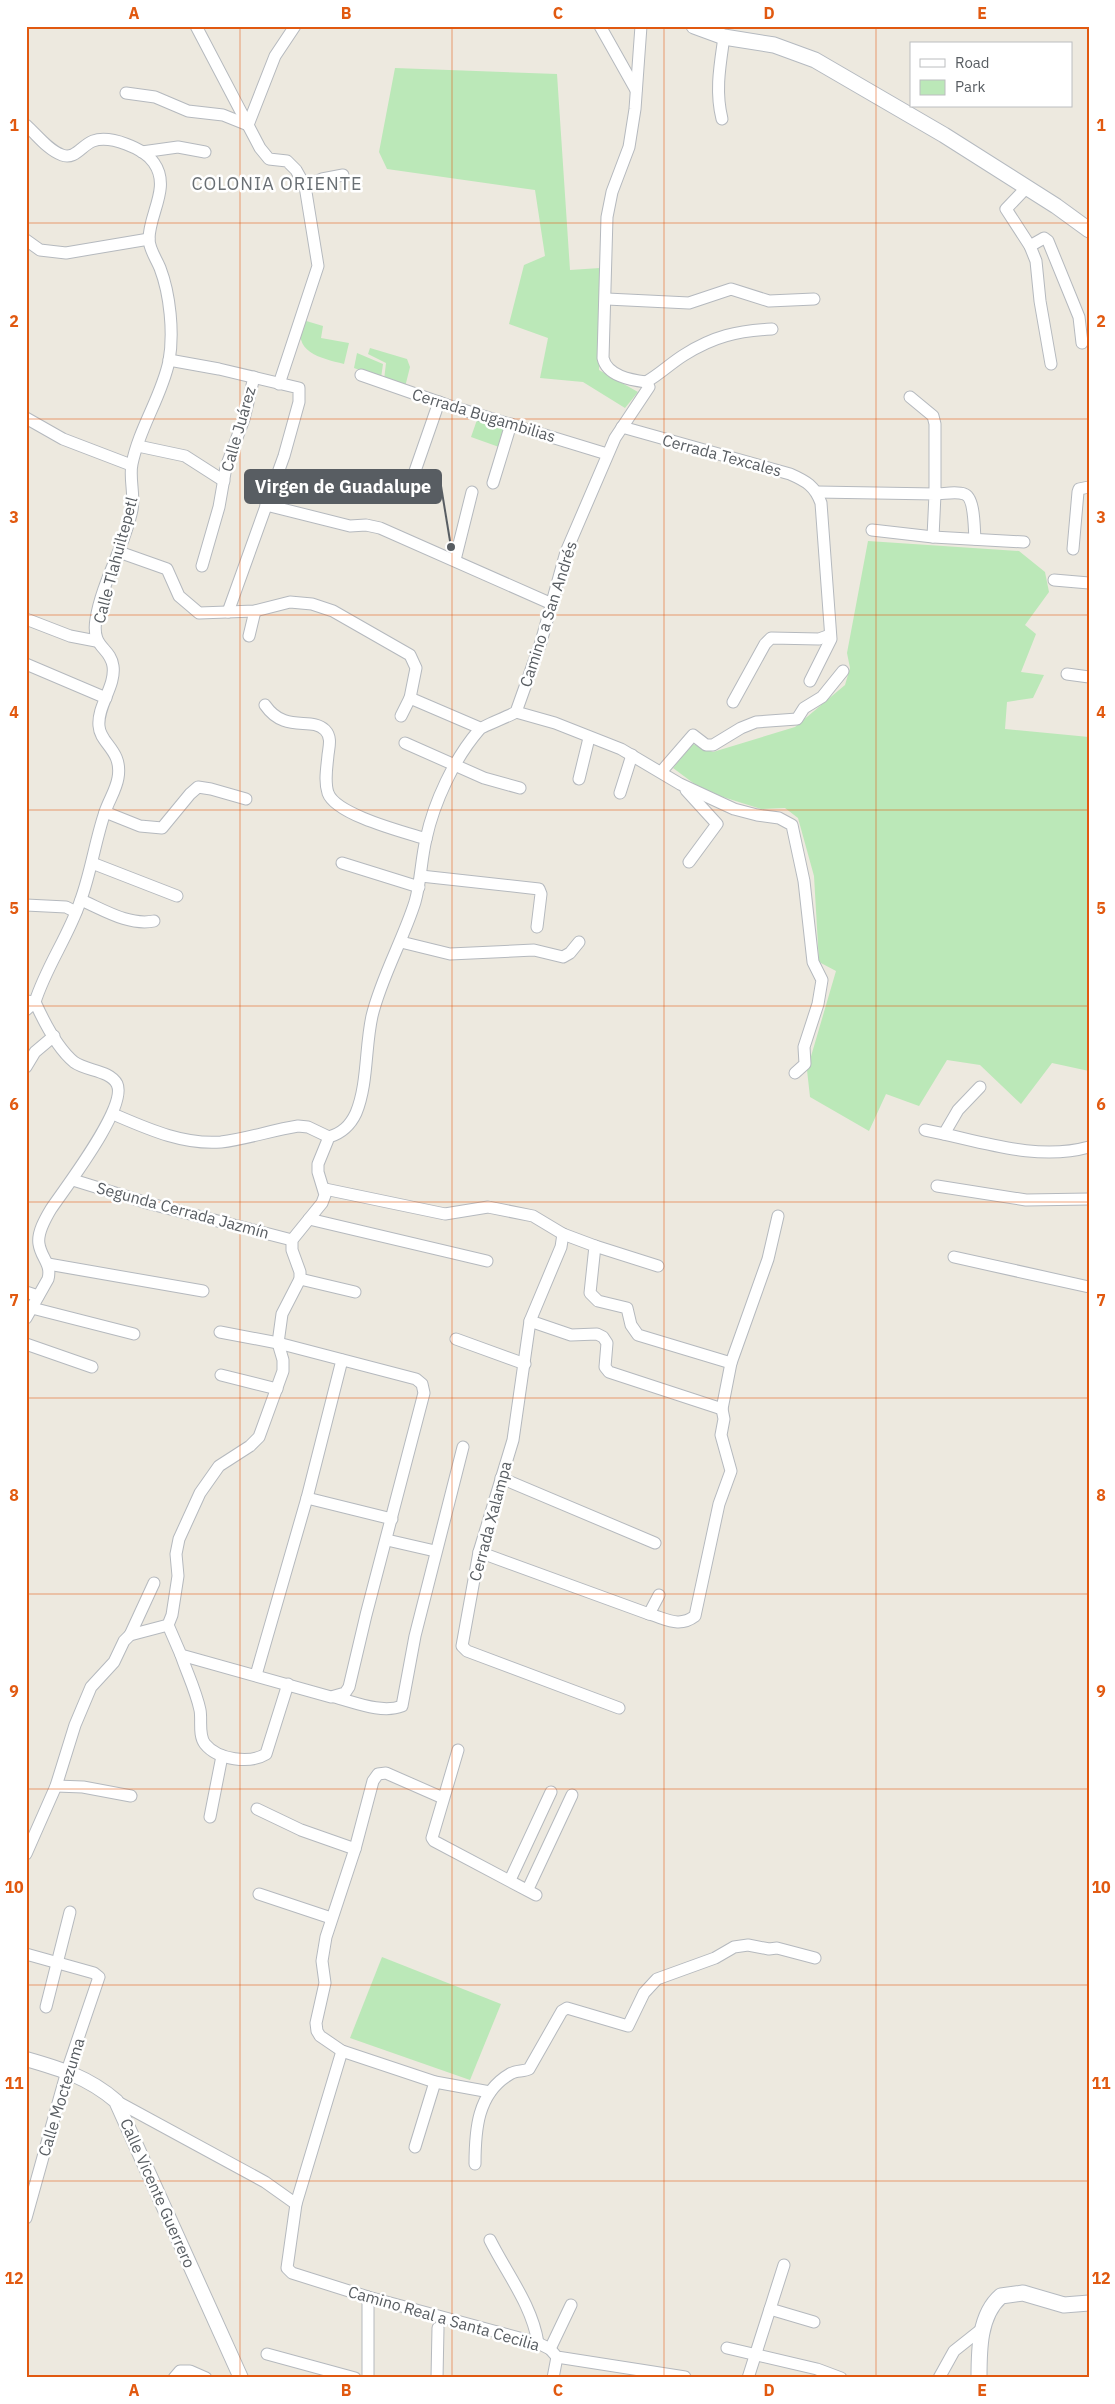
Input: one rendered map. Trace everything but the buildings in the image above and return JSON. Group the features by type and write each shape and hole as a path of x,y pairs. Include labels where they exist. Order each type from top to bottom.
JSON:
{"main road":[{"path":"694,26 724,37 774,45 815,60 1027,187 1089,230"},
{"path":"979,2378 983,2328 988,2310 1001,2296 1024,2294 1064,2305 1089,2303"}],"street":[{"path":"196,26 260,148 269,159 287,161 296,170 305,186 318,266 279,384"},
{"path":"248,125 274,56 295,26"},
{"path":"600,26 636,90"},
{"path":"641,26 629,147 609,205 604,364 608,369 626,378 646,382 683,355 709,341 739,331 772,330"},
{"path":"722,119 718,103 718,83 724,37"},
{"path":"126,93 155,97 188,111 223,116 248,125"},
{"path":"26,125 45,144 63,156 73,156 95,140 119,142 142,152 156,164 160,181 149,239 66,253 40,250 26,240"},
{"path":"142,152 178,147 205,152"},
{"path":"305,186 322,179 343,175"},
{"path":"1027,187 1006,209 1030,246 1036,261 1040,301 1051,364"},
{"path":"1030,246 1044,238 1048,241 1079,317 1082,343"},
{"name":"Calle Tlahuiltepetl","path":"106,698 113,665 110,657 96,641 95,622 99,604 119,552 132,510 134,490 131,465 169,360 170,330 164,281 149,239"},
{"path":"607,299 689,303 732,289 769,301 814,299"},
{"path":"169,360 299,388 299,402 284,456 228,612"},
{"name":"Cerrada Bugambilias","path":"361,375 439,402 607,454"},
{"name":"Calle Juárez","path":"202,566 226,467 244,419 254,377"},
{"name":"Camino a San Andrés","path":"516,712 552,604 566,552 607,454 622,427 647,391 649,386 646,382"},
{"path":"910,397 933,416 936,424 936,494 933,537"},
{"path":"415,471 439,402"},
{"path":"26,418 63,439 131,465"},
{"path":"493,483 511,424"},
{"name":"Cerrada Texcales","path":"622,427 790,474 811,485 817,492"},
{"name":"Calle Juárez","path":"138,446 185,456 224,481"},
{"path":"1073,549 1084,488"},
{"path":"455,560 472,492"},
{"path":"810,681 831,640 825,555 820,503 817,492 964,494 968,496 972,505 975,539"},
{"path":"266,505 350,526 380,528 552,604"},
{"path":"872,530 933,537 1024,542"},
{"path":"119,552 167,569 179,596 199,613 255,611 300,602 333,611 410,655 416,668 410,698 401,716"},
{"path":"1054,580 1089,583"},
{"path":"249,636 255,611"},
{"path":"26,619 70,636 96,641"},
{"path":"733,702 765,644 771,638 818,639 830,635"},
{"path":"26,664 106,698 99,724 100,730 116,753 119,768 116,788 105,812 81,900 29,1005 54,1036 62,1050 77,1064 112,1078 117,1084 118,1096 113,1114 73,1180 52,1209 39,1235 40,1250 48,1264 48,1280 29,1313 134,1334"},
{"path":"661,772 693,734 706,745 714,745 741,728 756,722 797,719 804,708 822,697 843,671"},
{"path":"1067,674 1089,677"},
{"path":"410,698 480,728"},
{"path":"265,704 274,717 284,721 323,728 328,733 330,741 326,778 328,794 333,801 370,821 426,839"},
{"path":"113,1114 171,1137 191,1140 221,1142 298,1126 308,1127 329,1137 340,1134 355,1114 373,1014 401,942 420,882 426,839 436,808 455,765 480,728 500,721 516,712 555,723 632,755 680,784 734,809 786,820 795,833 804,881 813,962 822,980 818,1004 804,1047 805,1064 795,1073"},
{"path":"579,779 589,738"},
{"path":"405,743 484,778 520,788"},
{"path":"620,793 632,755"},
{"path":"680,784 717,824 689,862"},
{"path":"105,812 140,826 156,829 165,825 198,787 246,799"},
{"path":"92,863 177,896"},
{"path":"342,863 420,882 539,889 541,894 537,927"},
{"path":"81,900 131,921 142,923 154,921"},
{"path":"26,905 66,907 76,912"},
{"path":"401,942 450,954 534,950 563,957 570,953 579,942"},
{"path":"26,1067 35,1052 54,1036"},
{"path":"944,1134 958,1110 980,1087"},
{"path":"925,1130 998,1146 1041,1152 1069,1152 1089,1147"},
{"path":"288,1684 266,1754 253,1760 222,1756 205,1744 200,1711 181,1655 168,1625 172,1616 178,1576 176,1554 179,1539 200,1493 218,1466 250,1446 258,1437 277,1389 284,1366 278,1343 282,1314 300,1279 300,1272 292,1250 292,1240 322,1203 325,1189 318,1172 318,1164 329,1137"},
{"name":"Segunda Cerrada Jazmín","path":"73,1180 151,1204 292,1240"},
{"path":"937,1186 1026,1200 1089,1199"},
{"path":"325,1189 445,1214 488,1206 533,1216 563,1234 658,1266"},
{"path":"478,1552 678,1623 686,1623 695,1616 719,1504 731,1471 721,1436 724,1419 722,1409 731,1364 768,1260 778,1216"},
{"path":"309,1219 487,1261"},
{"name":"Cerrada Xalampa","path":"563,1234 561,1247 530,1321 513,1440 478,1552 462,1646 467,1651 619,1708"},
{"path":"595,1246 590,1281 590,1293 594,1298 628,1308 631,1326 638,1335 731,1364"},
{"path":"954,1257 1089,1288"},
{"path":"48,1264 203,1291"},
{"path":"300,1279 355,1292"},
{"path":"26,1292 38,1296"},
{"path":"530,1321 571,1335 596,1334 603,1337 607,1343 605,1367 609,1372 722,1409"},
{"path":"220,1332 278,1343 416,1379 422,1384 424,1393 349,1687 346,1692 331,1697"},
{"path":"456,1339 525,1364"},
{"path":"26,1344 92,1366"},
{"path":"256,1675 307,1498 342,1360"},
{"path":"221,1375 277,1389"},
{"path":"181,1655 331,1697 381,1708 395,1709 402,1706 415,1636 435,1552 464,1448"},
{"path":"501,1478 655,1543"},
{"path":"307,1498 392,1519"},
{"path":"387,1540 435,1552"},
{"path":"130,1636 154,1583"},
{"path":"649,1614 659,1595"},
{"path":"26,1854 56,1786 75,1725 91,1687 114,1662 124,1641 130,1636 168,1625"},
{"path":"458,1750 432,1832 434,1841 532,1892 572,1795"},
{"path":"210,1817 222,1756"},
{"path":"443,1798 386,1773 378,1774 373,1781 355,1849 330,1918 323,1953 324,1988 316,2023 320,2036 342,2051 435,2082 490,2092"},
{"path":"56,1786 83,1787 131,1796"},
{"path":"510,1880 551,1792"},
{"path":"257,1809 302,1830 355,1849"},
{"path":"260,1894 330,1918"},
{"path":"46,2007 70,1912"},
{"path":"475,2164 478,2119 490,2092 510,2074 529,2069 562,2011 567,2008 573,2009 628,2026 644,1993 657,1979 741,1946 777,1948 815,1958"},
{"path":"26,1954 58,1962"},
{"name":"Calle Moctezuma","path":"26,2218 32,2172 99,1977 94,1973 58,1962"},
{"path":"116,2101 265,2182 296,2204 342,2051"},
{"name":"Calle Vicente Guerrero","path":"26,2058 67,2070 98,2085 116,2101 241,2378"},
{"path":"415,2147 435,2082"},
{"name":"Camino Real a Santa Cecilia","path":"296,2204 287,2261 287,2268 292,2273 368,2297 538,2343 554,2353 571,2306"},
{"path":"490,2240 505,2270 519,2289 536,2327 538,2343"},
{"path":"748,2378 784,2265"},
{"path":"368,2297 368,2378"},
{"path":"770,2308 814,2322"},
{"path":"437,2378 438,2328"},
{"path":"938,2378 954,2351 983,2328"},
{"path":"727,2348 755,2354 816,2373 841,2378"},
{"path":"553,2378 554,2353 685,2376"},
{"path":"267,2354 354,2378"},
{"path":"174,2378 180,2371 190,2371 206,2378"}],"green space":[{"path":"395,68 557,74 570,270 600,268 599,370 638,392 625,408 583,382 540,378 548,338 509,324 524,265 545,256 535,190 387,169 379,152"},
{"path":"303,320 323,326 321,338 349,343 344,364 317,356 304,346 300,331"},
{"path":"370,348 407,359 410,367 405,387 384,380 386,363 368,354"},
{"path":"357,353 383,364 381,378 354,368"},
{"path":"478,417 507,427 499,447 471,437"},
{"path":"868,541 1019,551 1045,572 1049,592 1025,625 1036,634 1021,672 1044,675 1033,698 1007,702 1005,729 1089,737 1089,1071 1052,1063 1021,1104 980,1065 947,1060 919,1106 886,1094 869,1131 810,1097 807,1070 836,971 819,962 814,876 798,818 785,808 761,809 704,791 673,768 693,744 713,752 795,727 845,685 850,668 847,653"},
{"path":"382,1957 501,2004 470,2080 350,2038"}],"place":[{"name":"Virgen de Guadalupe","path":"451,547"}],"district":[{"name":"COLONIA ORIENTE","path":"277,184"}]}
